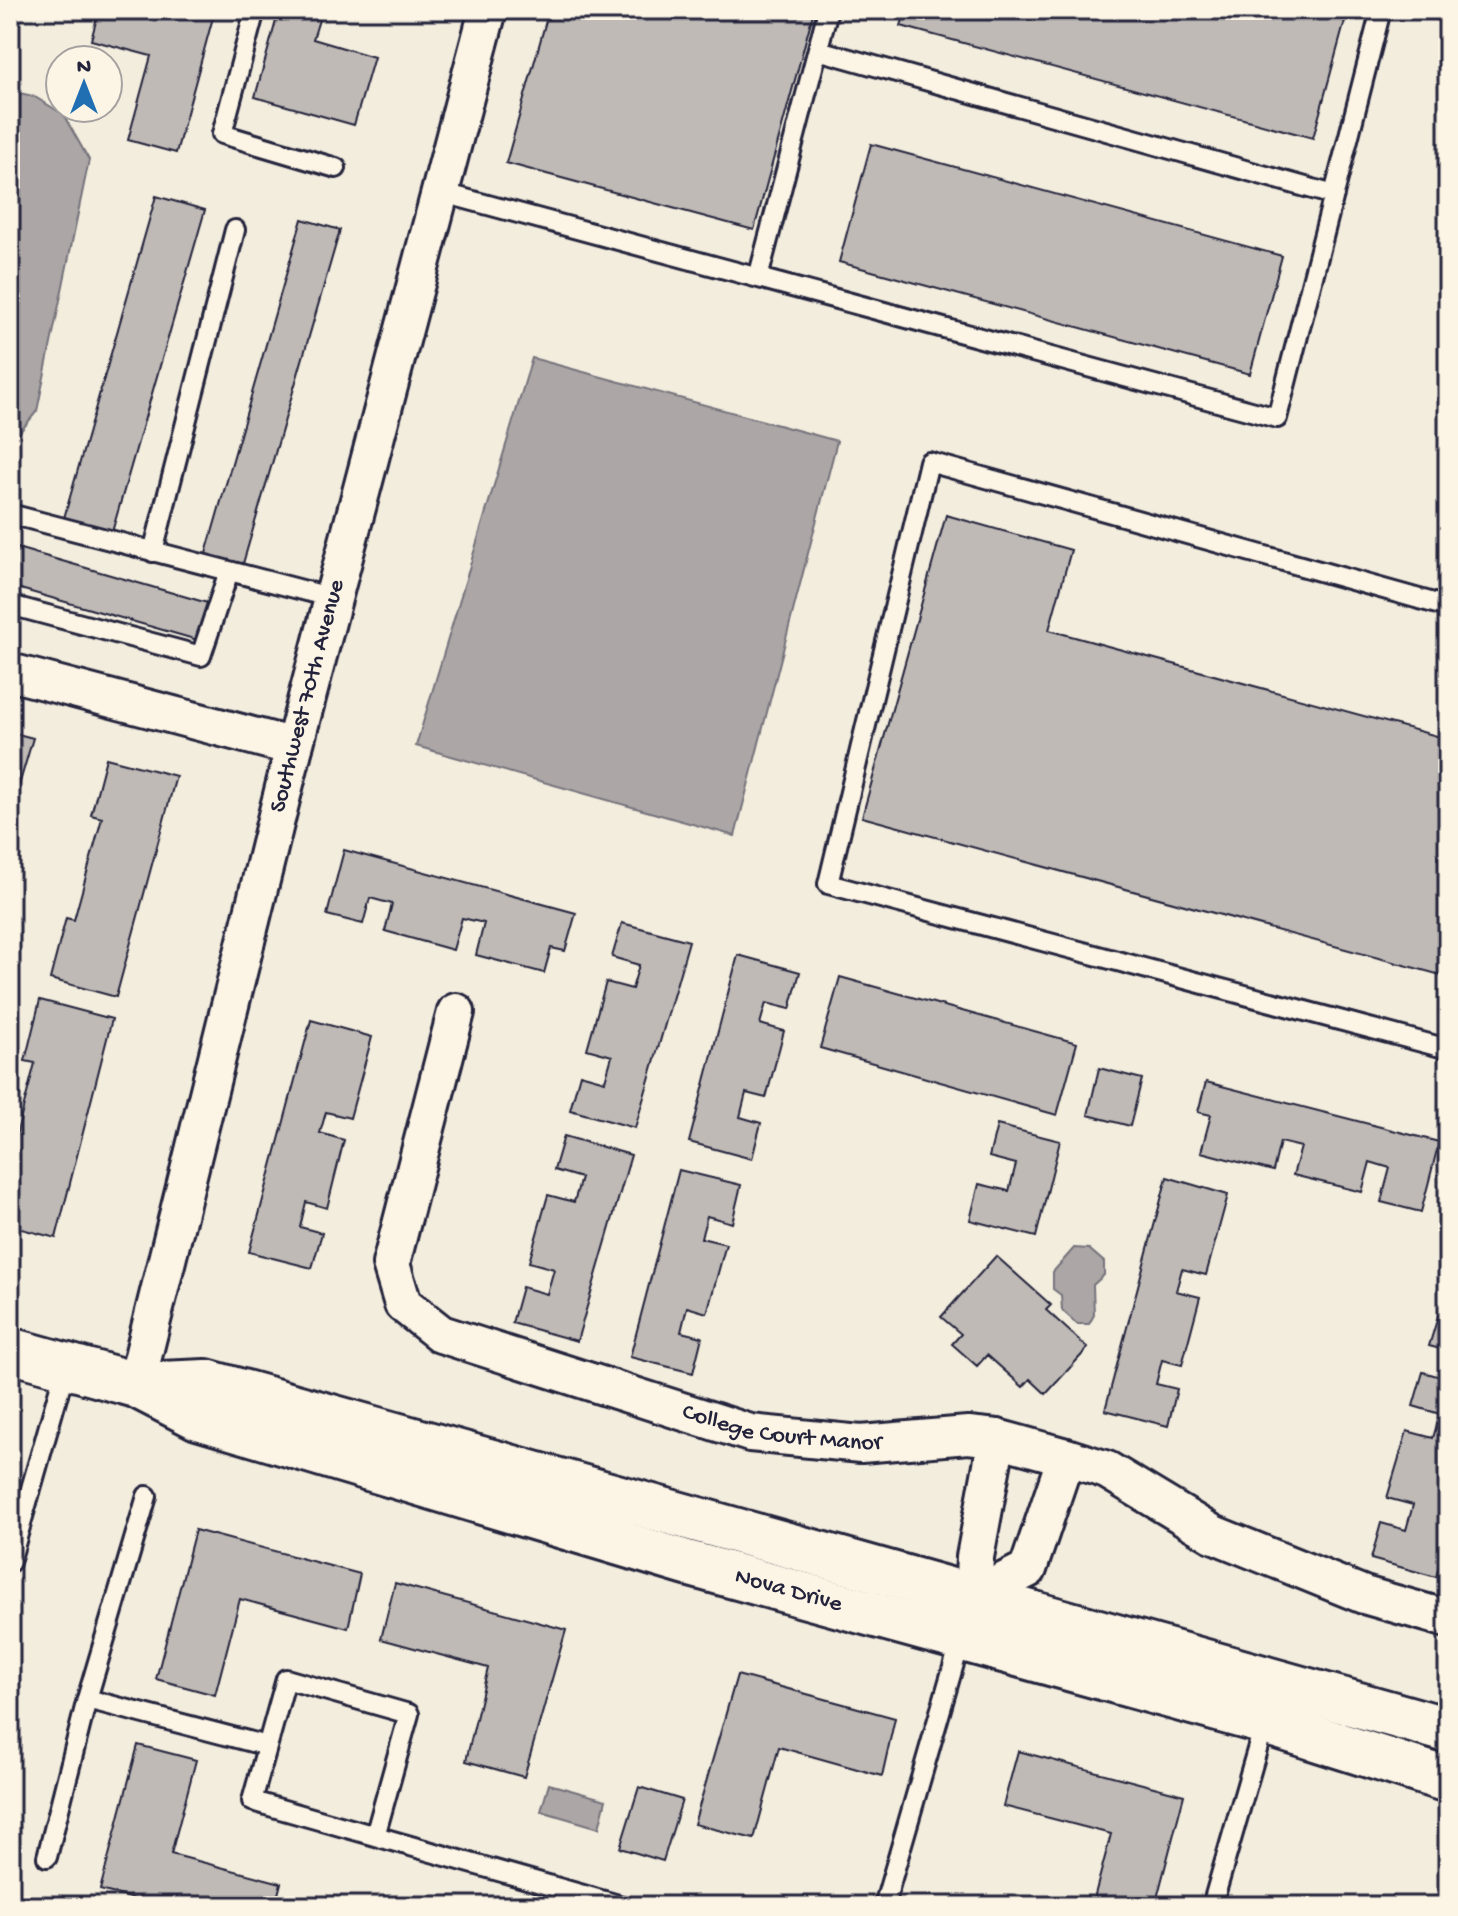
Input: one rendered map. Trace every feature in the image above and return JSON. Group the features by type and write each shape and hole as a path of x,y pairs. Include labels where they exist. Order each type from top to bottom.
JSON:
{"street":[{"name":"Southwest 70th Avenue","path":"136,1385 294,747 488,10"},
{"path":"10,672 294,747"},
{"name":"College Court Manor","path":"456,1012 391,1264 403,1304 441,1334 750,1433 861,1444 968,1435 997,1438 1066,1457 1107,1470 1213,1534 1364,1595 1448,1619"},
{"name":"Nova Drive","path":"10,1350 136,1385 198,1417 687,1563 967,1618 1448,1730"},
{"path":"967,1618 997,1438"},
{"path":"967,1618 1028,1569 1066,1457"},
{"name":"Nova Drive","path":"967,1618 1265,1722 1448,1780"}],"lane":[{"path":"255,10 222,134 336,168"},
{"path":"758,278 828,10"},
{"path":"440,192 1277,418 1381,10"},
{"path":"818,50 1334,195"},
{"path":"153,552 235,230"},
{"path":"1448,607 929,462 828,884 1448,1049"},
{"path":"10,514 333,598"},
{"path":"10,605 201,656 229,571"},
{"path":"10,1562 66,1366"},
{"path":"47,1857 87,1699 147,1496"},
{"path":"884,1906 967,1618"},
{"path":"375,1836 409,1714 286,1679 252,1801 375,1836 622,1906"},
{"path":"87,1699 267,1746"},
{"path":"1212,1906 1265,1722"}],"shaded area":[{"path":"10,91 33,96 44,103 44,124 69,124 89,160 37,411 15,438 10,439"},
{"path":"532,358 837,441 735,836 416,746"},
{"path":"1074,1248 1089,1249 1104,1262 1104,1275 1093,1285 1094,1315 1089,1324 1077,1324 1062,1310 1061,1295 1053,1289 1053,1272"},
{"path":"549,1784 606,1800 599,1828 541,1811"}],"building":[{"path":"99,10 215,10 176,153 128,140 151,56 124,49 124,44 91,40"},
{"path":"279,10 322,10 313,39 374,57 354,125 255,97"},
{"path":"549,10 814,10 754,230 506,163"},
{"path":"906,10 1320,10 1346,17 1313,138 901,26"},
{"path":"871,144 1282,256 1250,374 839,262"},
{"path":"156,196 205,210 112,532 64,518"},
{"path":"302,219 340,230 242,567 205,557"},
{"path":"946,515 1071,550 1049,630 1448,739 1448,977 862,817"},
{"path":"10,546 211,604 201,641 10,586"},
{"path":"10,732 33,738 10,816"},
{"path":"106,758 176,776 116,997 50,979 66,918 74,920 102,818 91,815"},
{"path":"344,850 576,913 565,951 551,948 544,973 476,955 484,923 462,918 453,950 385,931 392,904 370,898 363,924 327,915"},
{"path":"622,923 689,941 635,1128 570,1110 580,1074 605,1081 612,1056 587,1049 606,982 632,989 639,965 612,957"},
{"path":"738,955 800,972 790,1009 766,1003 760,1024 784,1031 766,1098 746,1093 740,1117 761,1123 752,1159 689,1142"},
{"path":"840,977 1077,1043 1057,1115 820,1048"},
{"path":"40,1000 112,1019 56,1238 10,1226 10,1159 35,1063 25,1061"},
{"path":"311,1020 372,1037 350,1118 326,1112 320,1133 344,1140 327,1208 306,1202 300,1227 322,1233 312,1268 249,1252"},
{"path":"1099,1068 1142,1079 1130,1126 1088,1115"},
{"path":"1206,1082 1439,1142 1421,1212 1381,1202 1390,1168 1370,1162 1362,1192 1293,1175 1301,1147 1280,1142 1273,1171 1201,1152 1211,1115 1198,1112"},
{"path":"997,1125 1060,1141 1036,1237 970,1220 979,1184 1009,1191 1016,1164 989,1157"},
{"path":"564,1136 631,1155 577,1341 512,1323 522,1287 547,1294 554,1269 529,1262 548,1195 574,1202 581,1178 554,1170"},
{"path":"679,1170 741,1185 732,1223 707,1216 701,1238 726,1244 707,1313 687,1307 681,1332 702,1337 693,1373 630,1357"},
{"path":"1167,1177 1228,1195 1206,1275 1182,1269 1176,1291 1200,1297 1182,1365 1162,1360 1156,1384 1177,1389 1168,1426 1105,1410"},
{"path":"996,1256 1051,1305 1046,1310 1088,1348 1046,1394 1030,1379 1023,1387 987,1355 977,1366 952,1344 961,1334 941,1317"},
{"path":"1440,1310 1448,1312 1448,1351 1429,1346"},
{"path":"1423,1372 1448,1379 1448,1534 1436,1577 1371,1559 1381,1523 1406,1530 1413,1505 1387,1498 1407,1431 1433,1438 1440,1414 1413,1406"},
{"path":"195,1530 360,1574 348,1628 240,1599 215,1695 156,1679"},
{"path":"395,1583 566,1630 524,1777 466,1761 488,1668 381,1639"},
{"path":"737,1675 895,1718 882,1776 779,1747 754,1839 694,1824"},
{"path":"138,1745 196,1760 171,1854 281,1883 275,1906 161,1906 100,1890"},
{"path":"1018,1751 1184,1795 1155,1906 1092,1906 1111,1834 1003,1806"},
{"path":"639,1787 682,1800 663,1861 620,1848"}]}
